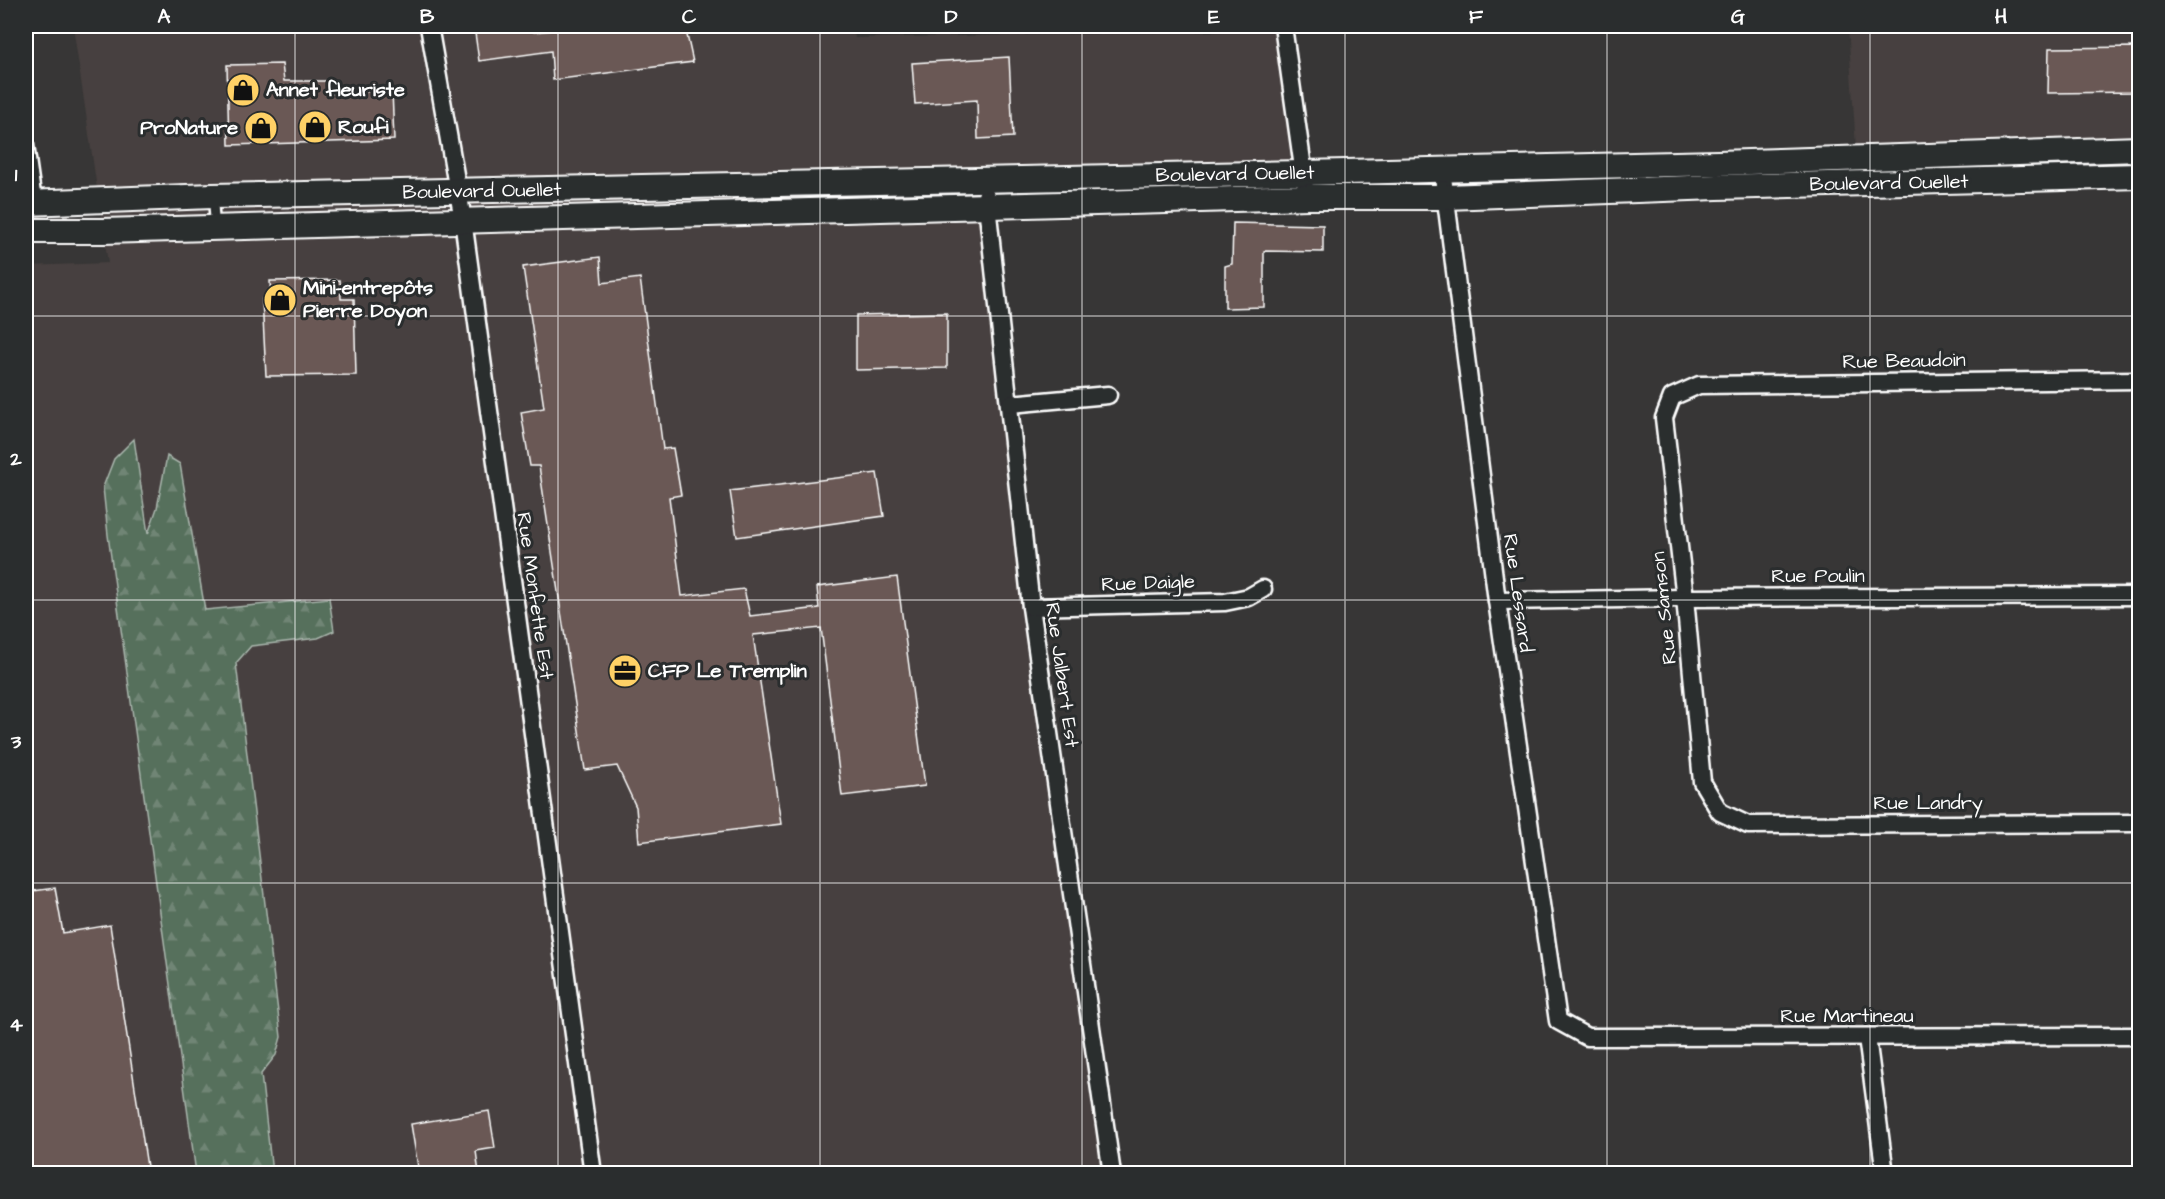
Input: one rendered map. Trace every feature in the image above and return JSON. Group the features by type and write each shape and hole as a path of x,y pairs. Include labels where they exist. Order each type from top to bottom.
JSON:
{"street":[{"name":"Rue Monfette Est","path":"429,26 463,220 593,1173"},
{"path":"1283,26 1308,197"},
{"name":"Boulevard Ouellet","path":"2060,165 2139,149"},
{"name":"Boulevard Ouellet","path":"31,203 213,196 457,192 988,207 1308,197 1446,196 1718,175 2060,165 2139,176"},
{"name":"Boulevard Ouellet","path":"26,231 103,231 463,220 984,180 1442,169 1718,175"},
{"name":"Rue Lessard","path":"1442,169 1497,601 1558,1021"},
{"name":"Rue Jalbert Est","path":"984,180 1031,607 1112,1173"},
{"name":"Rue Beaudoin","path":"1672,397 1699,385 2139,380"},
{"path":"1010,404 1108,395"},
{"name":"Rue Samson","path":"1672,397 1664,418 1685,598 1702,782 1720,813"},
{"name":"Rue Daigle","path":"1031,607 1225,602 1249,597 1263,589"},
{"name":"Rue Poulin","path":"1497,601 2139,596"},
{"name":"Rue Landry","path":"1720,813 1749,825 2139,823"},
{"name":"Rue Martineau","path":"1558,1021 1587,1037 2139,1036"},
{"path":"1866,1037 1885,1173"}],"lane":[{"path":"26,124 31,203"},
{"path":"213,196 215,227"}],"shaded area":[{"path":"73,26 853,26 855,38 1285,30 1308,197 988,207 1112,1173 26,1173 26,266 108,263"},
{"path":"1848,26 2139,26 2139,139 1856,148"}],"green space":[{"path":"134,439 148,534 157,508 167,456 180,464 205,610 329,598 334,631 318,638 251,646 236,663 281,1037 276,1055 261,1074 272,1173 196,1173 103,487 114,459"}],"building":[{"path":"474,26 533,26 534,32 597,26 685,26 693,62 553,80 551,51 479,61"},
{"path":"2139,47 2139,92 2048,93 2049,48"},
{"path":"1009,57 1013,137 978,139 977,100 915,104 912,63"},
{"path":"282,64 284,81 327,81 327,94 392,90 394,140 229,145 227,65"},
{"path":"1233,223 1323,225 1323,252 1264,251 1264,307 1225,308 1225,266 1232,264"},
{"path":"600,257 602,283 640,278 663,449 673,448 681,495 669,497 682,596 744,589 750,616 819,608 817,587 897,577 925,786 842,796 821,628 753,635 781,824 639,842 636,807 617,766 585,770 539,466 530,466 521,412 544,408 523,267"},
{"path":"340,280 341,299 354,299 356,375 266,376 262,299 271,299 270,281"},
{"path":"947,313 947,368 856,370 856,315"},
{"path":"877,473 884,516 737,537 730,491"},
{"path":"55,888 63,933 110,925 148,1173 26,1173 26,892"},
{"path":"489,1111 495,1148 476,1151 479,1173 419,1173 411,1124"}],"place":[{"name":"Annet fleuriste","path":"243,90"},
{"name":"Roufi","path":"315,127"},
{"name":"ProNature","path":"261,128"},
{"name":"Mini-entrepôts Pierre Doyon","path":"280,300"},
{"name":"CFP Le Tremplin","path":"625,671"}]}
